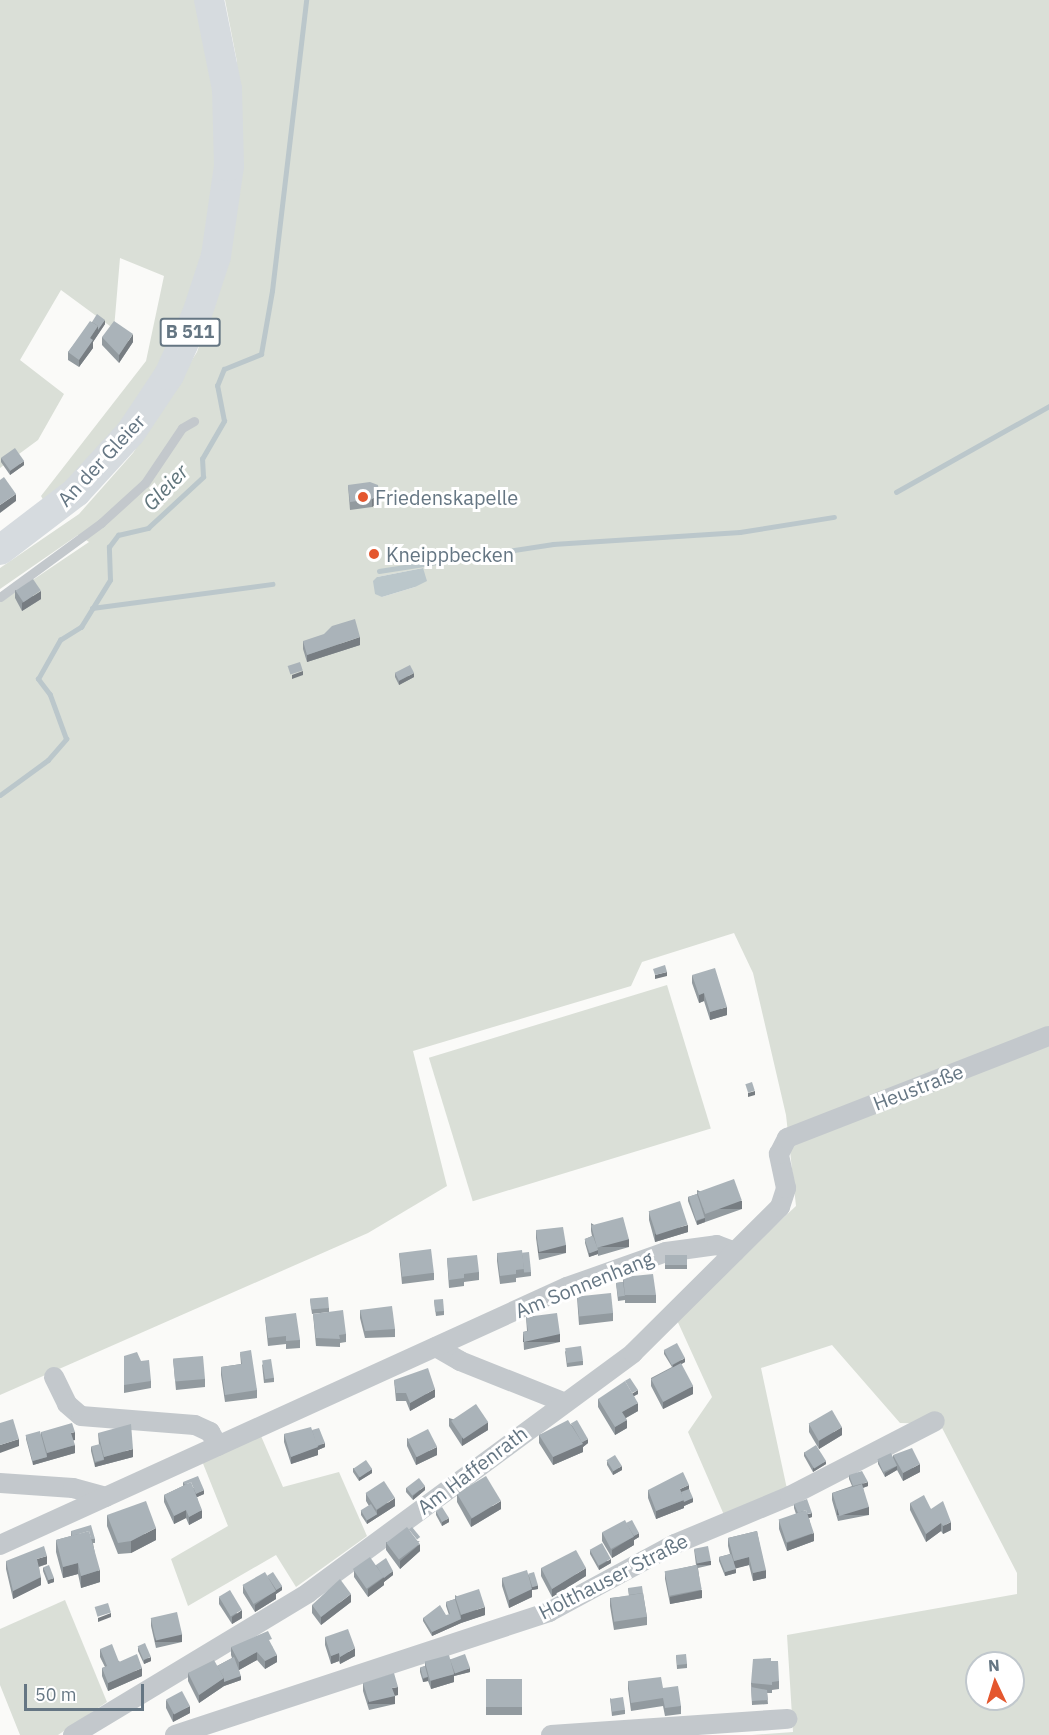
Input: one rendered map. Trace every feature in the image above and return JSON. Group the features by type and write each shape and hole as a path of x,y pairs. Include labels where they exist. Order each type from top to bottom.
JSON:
{"main road":[{"name":"An der Gleier","path":"0,550 76,492 131,432 169,375 197,315 216,256 229,165 227,90 209,0"}],"street":[{"name":"Heustraße","path":"787,1138 1049,1036"},
{"name":"Am Haffenrath","path":"73,1735 308,1593 563,1402 633,1353 784,1200 786,1188 778,1154 787,1138"},
{"name":"Am Sonnenhang","path":"0,1545 567,1287 656,1254 717,1245 735,1252"},
{"path":"436,1347 459,1361 563,1402"},
{"path":"54,1377 68,1404 81,1416 195,1425 210,1432 218,1446"},
{"name":"Holthauser Straße","path":"175,1735 559,1608 659,1551 790,1496 935,1421"},
{"path":"0,1483 73,1488 106,1497"},
{"path":"551,1735 787,1719"}],"lane":[{"path":"0,597 101,523 145,483 182,428 194,421"}],"shaded area":[{"path":"0,0 198,0 216,111 216,179 204,255 174,340 130,415 46,505 41,496 146,361 164,276 120,258 114,329 61,290 20,360 64,394 38,440 0,468"},
{"path":"225,0 1049,0 1049,1735 752,1735 793,1732 787,1635 1017,1594 1017,1573 940,1424 900,1423 832,1345 761,1368 787,1489 724,1515 688,1432 712,1397 676,1318 796,1206 786,1115 753,973 734,933 642,962 631,986 413,1051 447,1186 368,1233 0,1395 0,602 89,542 78,535 0,589 0,568 79,514 133,453 197,352 227,265 237,62","holes":["423,568 415,587 382,597 377,577"]},
{"path":"423,568 427,581 382,597 375,594 373,581 377,577"},
{"path":"667,985 711,1128 473,1201 429,1058"},
{"path":"261,1436 283,1487 339,1472 367,1536 296,1587 276,1555 188,1606 171,1559 228,1526 202,1461"},
{"path":"65,1600 107,1702 58,1735 20,1735 0,1685 0,1629"}],"building":[{"path":"97,314 105,320 98,330 98,326 92,322"},
{"path":"90,321 98,326 90,338 93,340 79,360 68,352"},
{"path":"114,321 133,334 119,355 102,337"},
{"path":"15,448 24,461 10,471 1,458"},
{"path":"4,477 16,494 0,505 0,480"},
{"path":"370,482 378,485 379,494 372,499 350,502 348,485"},
{"path":"33,579 41,591 23,602 16,591"},
{"path":"355,619 360,637 307,655 303,641 324,634 332,626"},
{"path":"300,662 303,671 290,675 288,666"},
{"path":"410,665 414,673 399,681 395,673"},
{"path":"665,965 667,972 655,975 653,969"},
{"path":"715,968 727,1007 710,1012 704,993 699,995 692,975"},
{"path":"752,1082 755,1091 748,1093 745,1084"},
{"path":"734,1179 742,1201 705,1214 697,1192"},
{"path":"697,1194 705,1218 696,1221 688,1197"},
{"path":"680,1201 688,1225 656,1235 649,1211"},
{"path":"623,1217 629,1239 597,1248 591,1226"},
{"path":"563,1227 566,1245 539,1252 536,1230"},
{"path":"593,1236 598,1250 590,1253 585,1239"},
{"path":"431,1249 434,1273 402,1277 399,1253"},
{"path":"522,1250 524,1269 516,1270 516,1274 500,1276 497,1253"},
{"path":"529,1252 531,1272 524,1273 522,1253"},
{"path":"477,1255 479,1272 464,1274 464,1278 449,1280 447,1258"},
{"path":"665,1255 687,1255 687,1265 665,1265"},
{"path":"653,1274 656,1295 625,1295 623,1277"},
{"path":"623,1282 625,1296 618,1297 616,1283"},
{"path":"611,1293 613,1313 579,1316 577,1297"},
{"path":"328,1297 329,1308 311,1310 310,1299"},
{"path":"443,1299 444,1311 435,1312 434,1300"},
{"path":"392,1306 395,1329 365,1331 360,1310"},
{"path":"343,1310 346,1334 339,1335 340,1339 316,1338 313,1314"},
{"path":"296,1313 300,1340 286,1341 286,1336 268,1338 265,1317"},
{"path":"557,1313 560,1334 524,1342 523,1332 528,1331 526,1317"},
{"path":"677,1343 685,1358 672,1365 664,1350"},
{"path":"581,1346 583,1361 567,1363 565,1348"},
{"path":"251,1350 257,1390 225,1395 221,1367 242,1364 240,1352"},
{"path":"137,1352 141,1361 149,1360 151,1381 124,1385 124,1356"},
{"path":"203,1356 205,1379 175,1382 173,1359"},
{"path":"271,1359 274,1378 265,1379 262,1360"},
{"path":"681,1363 693,1386 663,1402 651,1379"},
{"path":"428,1368 435,1389 410,1403 406,1393 396,1393 394,1380"},
{"path":"630,1378 638,1390 632,1393 625,1381 623,1382"},
{"path":"625,1381 638,1403 622,1412 627,1420 615,1427 598,1399"},
{"path":"476,1404 488,1422 463,1439 451,1421"},
{"path":"832,1410 842,1427 819,1441 809,1424"},
{"path":"13,1419 19,1439 0,1445 0,1423"},
{"path":"568,1420 583,1444 553,1457 539,1435"},
{"path":"577,1420 588,1439 582,1443 571,1424"},
{"path":"72,1423 75,1432 71,1433 75,1445 47,1453 41,1432"},
{"path":"131,1424 133,1449 104,1457 98,1433"},
{"path":"311,1427 318,1447 291,1457 284,1434"},
{"path":"319,1428 325,1443 317,1446 312,1430"},
{"path":"428,1429 437,1447 417,1457 408,1439"},
{"path":"40,1431 47,1457 32,1461 26,1435"},
{"path":"100,1444 104,1460 95,1462 91,1446"},
{"path":"816,1445 826,1461 814,1469 804,1452"},
{"path":"912,1448 920,1464 903,1473 893,1455"},
{"path":"891,1453 897,1466 883,1472 877,1459"},
{"path":"615,1455 622,1466 613,1471 607,1460"},
{"path":"366,1460 372,1469 360,1478 354,1468"},
{"path":"862,1471 868,1482 853,1486 849,1475"},
{"path":"683,1472 689,1485 680,1489 684,1500 656,1511 648,1490"},
{"path":"198,1476 204,1490 196,1494 191,1482 185,1485 183,1482"},
{"path":"486,1476 501,1501 472,1518 457,1494"},
{"path":"419,1478 425,1486 412,1496 406,1488"},
{"path":"384,1481 395,1498 376,1510 366,1493"},
{"path":"191,1482 202,1510 189,1517 186,1510 174,1516 164,1495"},
{"path":"862,1484 869,1507 839,1516 832,1493"},
{"path":"689,1489 693,1498 684,1502 681,1492"},
{"path":"924,1495 931,1509 943,1501 951,1522 943,1526 941,1523 926,1534 910,1503"},
{"path":"807,1499 812,1513 807,1514 806,1510 798,1513 794,1504"},
{"path":"146,1501 156,1528 131,1541 118,1543 107,1515"},
{"path":"371,1504 377,1514 367,1520 361,1510"},
{"path":"442,1507 449,1518 442,1522 436,1511"},
{"path":"806,1510 814,1533 786,1542 779,1519"},
{"path":"625,1520 634,1537 611,1549 602,1532"},
{"path":"632,1520 639,1533 634,1536 626,1523"},
{"path":"91,1525 95,1539 91,1539 89,1531 72,1536 71,1531"},
{"path":"407,1527 420,1544 399,1559 386,1543"},
{"path":"412,1527 420,1537 417,1540 409,1530"},
{"path":"89,1531 100,1570 81,1576 78,1563 63,1567 56,1540"},
{"path":"757,1531 766,1570 753,1573 749,1557 734,1561 728,1538"},
{"path":"602,1543 611,1559 598,1566 590,1550"},
{"path":"44,1546 47,1556 37,1559 41,1577 13,1591 6,1561"},
{"path":"708,1546 711,1561 697,1563 694,1549"},
{"path":"576,1550 586,1568 552,1589 541,1568"},
{"path":"731,1554 736,1569 725,1572 719,1557"},
{"path":"370,1557 384,1577 367,1589 353,1569"},
{"path":"386,1558 393,1571 384,1578 376,1565"},
{"path":"49,1565 54,1578 48,1580 43,1567"},
{"path":"697,1565 702,1590 669,1596 665,1571"},
{"path":"527,1570 532,1589 509,1600 502,1578"},
{"path":"265,1572 276,1591 253,1604 242,1585"},
{"path":"273,1572 282,1586 276,1590 267,1576"},
{"path":"534,1572 538,1585 532,1587 528,1574"},
{"path":"340,1579 351,1594 321,1617 312,1605"},
{"path":"642,1586 643,1593 629,1595 628,1588"},
{"path":"479,1589 485,1607 461,1615 455,1597"},
{"path":"230,1590 242,1610 231,1616 219,1597"},
{"path":"643,1593 647,1617 614,1622 610,1598"},
{"path":"455,1599 461,1619 432,1632 423,1618 440,1605 446,1615 450,1614 446,1602"},
{"path":"108,1603 111,1613 98,1617 95,1607"},
{"path":"177,1612 182,1634 156,1640 151,1618"},
{"path":"348,1629 355,1648 340,1657 339,1653 331,1656 325,1637"},
{"path":"268,1631 272,1639 269,1640 277,1655 265,1661 257,1652 239,1662 231,1647"},
{"path":"145,1643 151,1657 143,1660 138,1646"},
{"path":"112,1644 119,1662 137,1654 142,1668 108,1683 102,1668 107,1666 100,1649"},
{"path":"465,1654 470,1668 455,1674 450,1659"},
{"path":"686,1654 687,1664 677,1665 676,1655"},
{"path":"449,1655 454,1674 430,1681 425,1661"},
{"path":"234,1657 241,1676 224,1682 217,1666"},
{"path":"771,1658 771,1661 778,1661 779,1681 772,1682 772,1685 751,1683 753,1659"},
{"path":"214,1660 224,1678 199,1695 188,1673"},
{"path":"425,1666 428,1677 423,1678 420,1667"},
{"path":"394,1673 398,1687 392,1688 395,1696 369,1702 363,1683"},
{"path":"661,1677 663,1688 678,1686 681,1706 665,1708 663,1698 631,1703 628,1681"},
{"path":"486,1679 522,1679 522,1707 486,1707"},
{"path":"751,1687 767,1690 768,1700 752,1701"},
{"path":"182,1691 190,1706 174,1714 166,1699"},
{"path":"623,1697 625,1710 612,1712 610,1699"}],"waterway":[{"name":"Gleier","path":"0,795 48,760 66,739 50,695 38,679 60,640 81,627 110,580 109,547 118,535 148,528 203,477 202,459 224,421 217,386 224,369 261,354 272,291 306,0"},
{"path":"896,492 1049,406"},
{"path":"379,571 553,544 740,532 834,517"},
{"path":"92,608 272,584"}],"place":[{"name":"Friedenskapelle","path":"363,497"},
{"name":"Kneippbecken","path":"374,554"}]}
